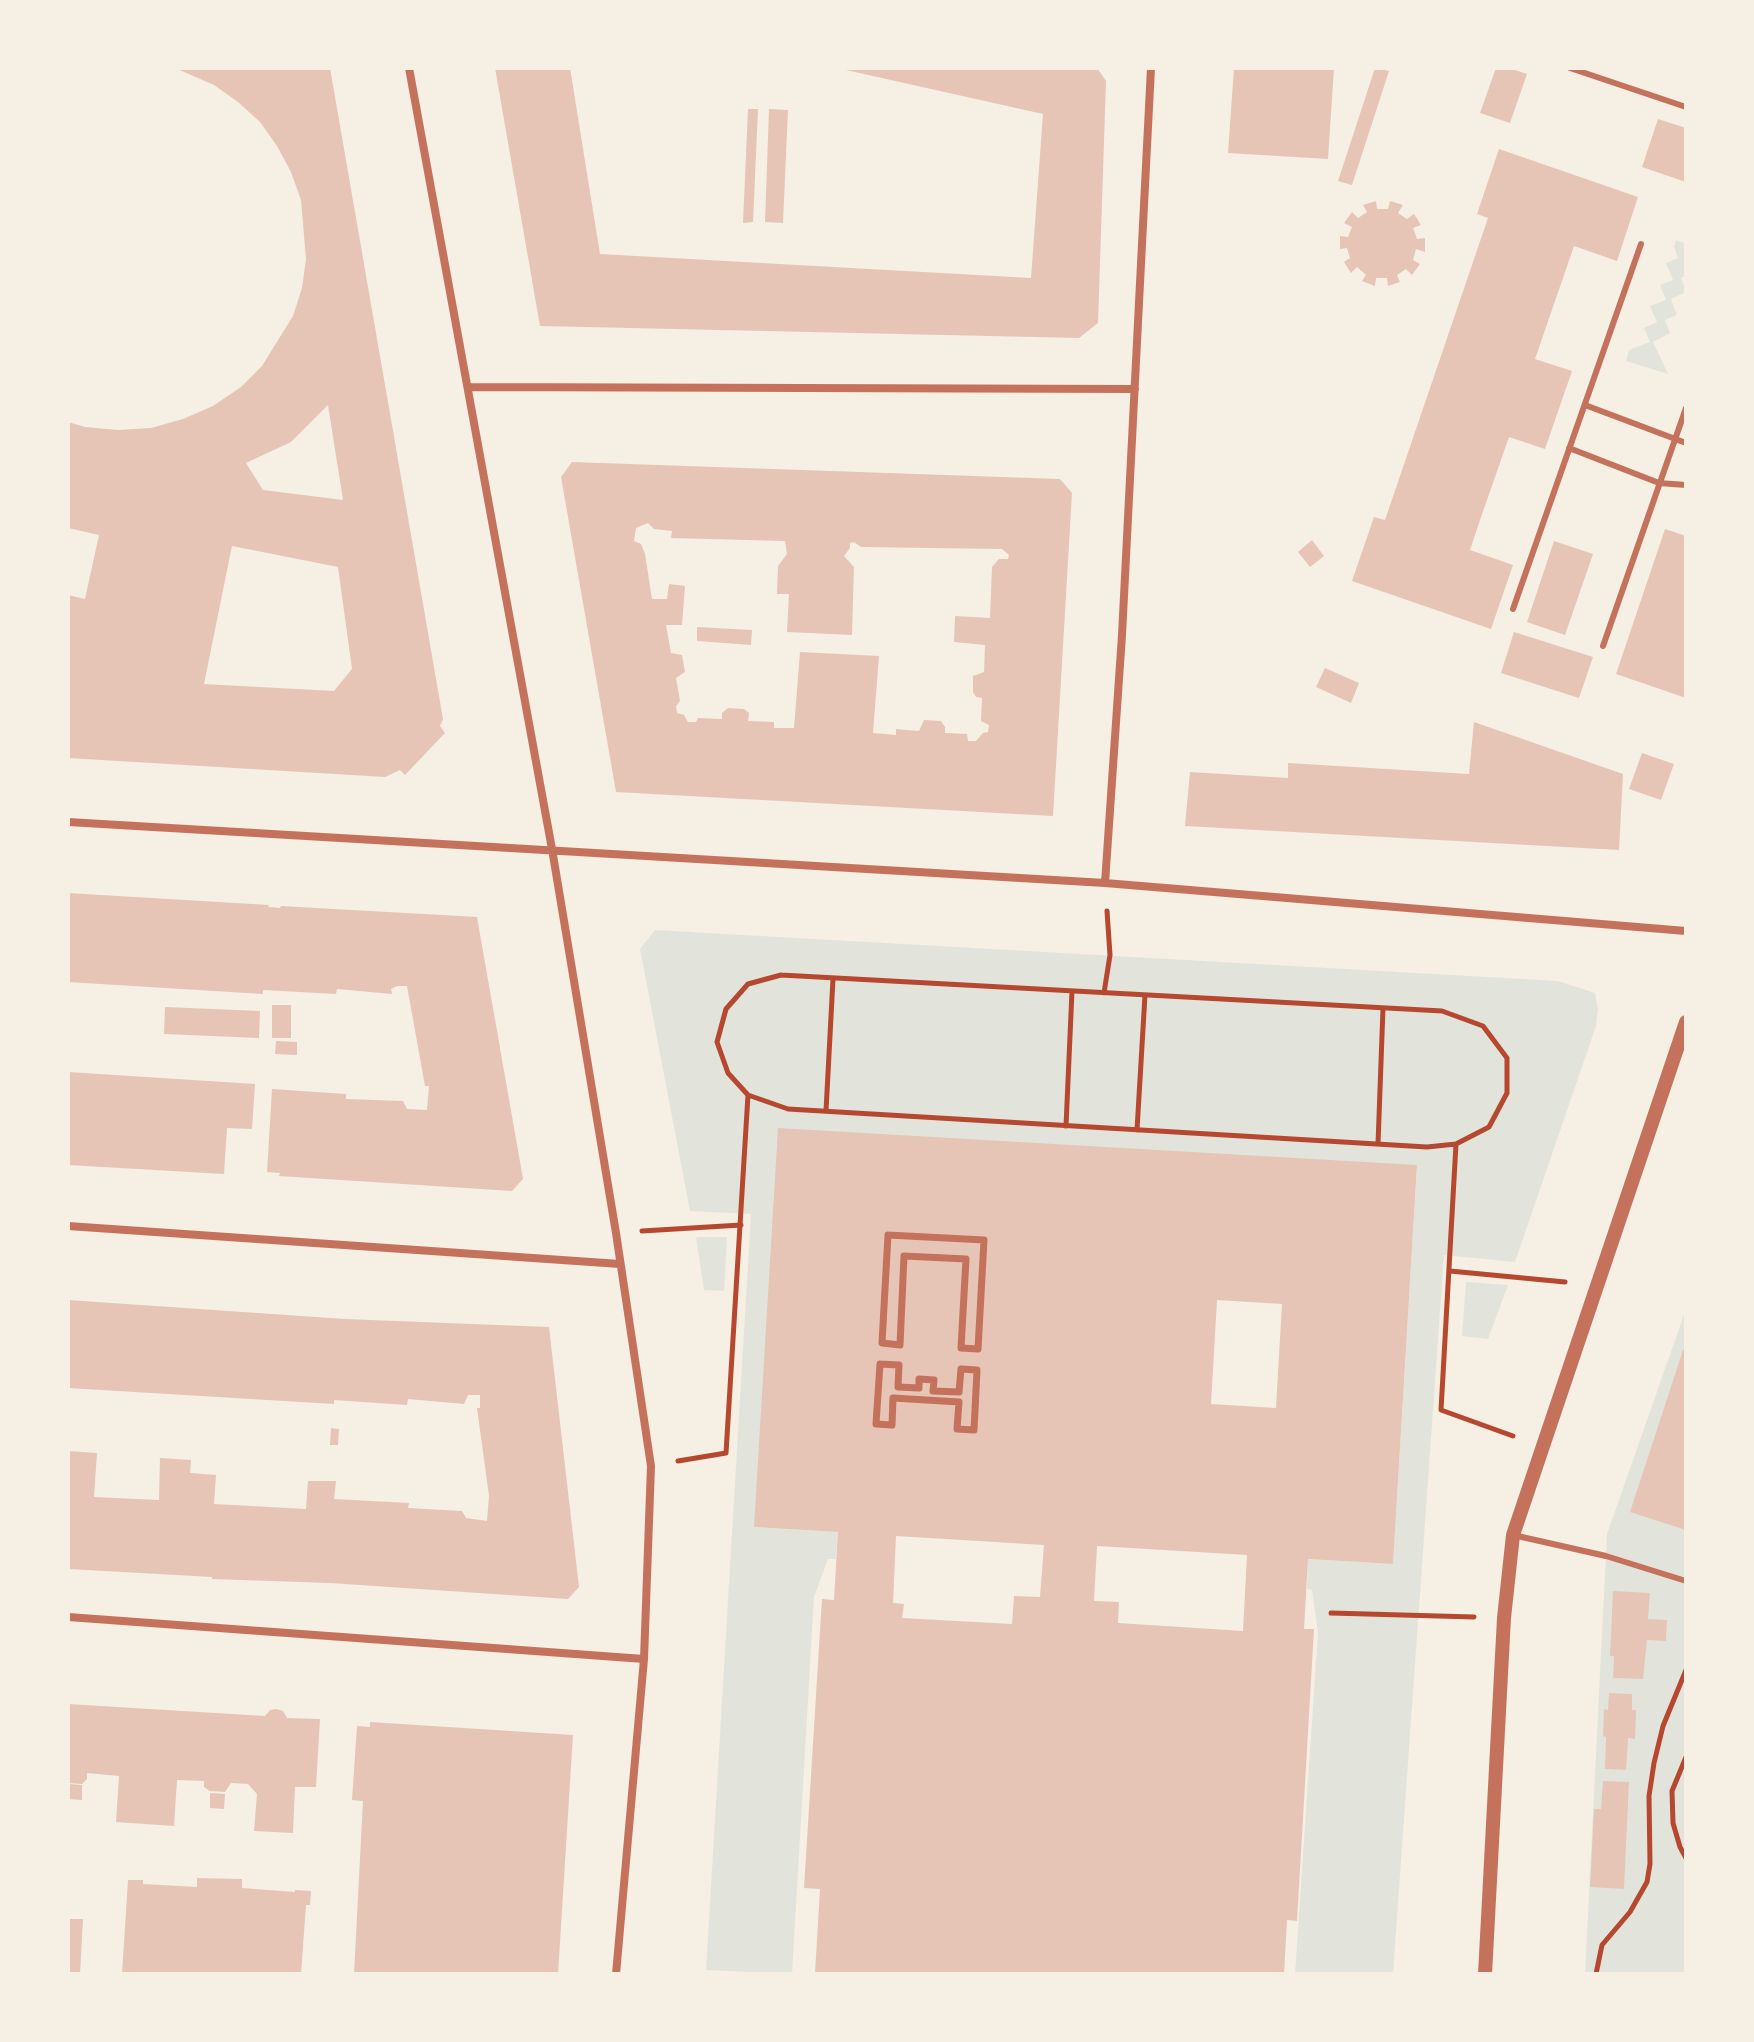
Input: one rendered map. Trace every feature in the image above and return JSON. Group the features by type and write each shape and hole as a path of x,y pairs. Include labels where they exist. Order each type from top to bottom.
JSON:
{"street":[{"path":"409,68 552,849 651,1466 644,1659 616,1974"},
{"path":"1105,883 1122,635 1151,68"},
{"path":"468,387 1135,389"},
{"path":"68,822 1105,883 1686,931"},
{"path":"1485,1974 1504,1618 1513,1535 1686,1022"},
{"path":"68,1226 620,1264"},
{"path":"888,1235 984,1240 978,1349 961,1348 966,1259 904,1256 900,1345 882,1343 888,1235"},
{"path":"880,1364 899,1365 898,1387 919,1388 919,1379 934,1380 933,1391 959,1392 961,1369 977,1370 974,1430 957,1429 959,1402 893,1398 892,1425 876,1424 880,1364"},
{"path":"68,1617 644,1659"}],"lane":[{"path":"1570,68 1686,107"},
{"path":"1513,609 1641,244"},
{"path":"1585,405 1686,443"},
{"path":"1603,646 1686,408"},
{"path":"1569,448 1659,483 1686,485"},
{"path":"1513,1535 1606,1556 1686,1581"}],"path":[{"path":"1104,993 1110,955 1105,883"},
{"path":"781,975 1072,991 1442,1011 1483,1026 1507,1058 1507,1093 1489,1127 1456,1144 1427,1147 788,1109 748,1095 728,1073 717,1042 726,1009 748,984 781,975"},
{"path":"826,1111 833,979"},
{"path":"1066,1126 1072,991"},
{"path":"1137,1130 1145,995"},
{"path":"1378,1144 1383,1008"},
{"path":"651,1466 726,1453 748,1095"},
{"path":"1456,1144 1441,1410 1541,1446"},
{"path":"616,1233 741,1225"},
{"path":"1450,1271 1597,1285"},
{"path":"1331,1613 1504,1618"},
{"path":"1596,1974 1602,1945 1630,1912 1647,1882 1650,1864 1649,1796 1654,1763 1663,1726 1686,1670"},
{"path":"1686,1757 1672,1791 1673,1823 1686,1858"}],"shaded area":[{"path":"1676,240 1686,244 1686,275 1681,278 1686,292 1671,299 1677,315 1665,320 1670,333 1653,342 1668,374 1626,361 1629,350 1650,342 1644,328 1657,322 1650,306 1666,300 1660,285 1673,280 1666,263 1678,258 1674,247"},
{"path":"655,930 1558,981 1595,993 1598,1009 1596,1026 1515,1262 1444,1255 1393,1974 1295,1974 1318,1632 1312,1590 1307,1589 1308,1559 1393,1564 1417,1165 754,1527 838,1532 836,1559 828,1559 814,1597 792,1974 706,1970 751,1214 690,1211 640,949"},
{"path":"696,1237 727,1237 724,1291 704,1290"},
{"path":"1466,1282 1508,1285 1488,1339 1462,1336"},
{"path":"1686,1309 1686,1974 1585,1974 1607,1534"}],"building":[{"path":"175,68 330,68 443,719 440,726 445,733 405,775 400,770 385,777 68,758 68,595 85,599 99,535 68,528 68,422 118,430 151,428 213,406 241,387 262,366 293,316 302,288 306,259 301,200 291,172 260,122 214,85","holes":["328,405 343,500 263,490 246,463 291,442","232,546 338,567 352,669 334,691 204,684"]},
{"path":"495,68 570,68 600,254 1031,278 1043,114 837,68 1097,68 1106,81 1098,323 1079,338 540,326"},
{"path":"1234,68 1334,68 1328,159 1228,153"},
{"path":"1375,68 1389,71 1352,185 1338,181"},
{"path":"1496,68 1509,68 1527,74 1510,123 1480,113"},
{"path":"748,109 758,109 753,222 743,223"},
{"path":"769,109 788,110 783,223 765,222"},
{"path":"1658,119 1686,128 1686,182 1642,167"},
{"path":"1499,149 1638,197 1617,261 1574,246 1535,359 1572,371 1545,449 1509,437 1480,520 1470,550 1513,565 1491,629 1352,581 1374,517 1385,520 1488,218 1477,214"},
{"path":"1376,201 1377,209 1388,209 1390,201 1403,205 1398,213 1407,219 1414,214 1421,225 1413,228 1417,239 1425,238 1425,252 1416,249 1413,260 1420,264 1412,275 1406,269 1397,275 1400,282 1388,286 1387,278 1376,278 1375,286 1362,281 1366,275 1357,267 1351,273 1344,262 1350,258 1347,248 1340,249 1340,236 1348,237 1352,227 1344,223 1352,212 1358,218 1367,212 1363,205"},
{"path":"572,462 1060,479 1072,493 1053,816 616,792 561,477","holes":["648,523 654,529 672,531 671,538 785,541 787,554 778,566 777,594 789,594 787,632 852,635 854,567 844,556 850,543 861,547 1002,549 1009,555 1008,559 999,559 992,567 990,618 955,616 954,642 985,645 984,672 973,676 973,692 976,697 982,698 981,721 989,725 988,732 976,741 968,741 967,734 945,733 941,721 924,720 919,731 896,729 896,735 873,733 879,656 800,652 794,728 774,728 774,722 748,721 749,713 744,709 728,708 722,713 722,719 698,718 696,722 688,722 684,715 677,713 676,706 680,701 676,678 685,672 682,655 671,653 666,625 682,625 685,586 669,584 667,599 652,599 645,554 641,544 634,541 636,528"]},
{"path":"1665,529 1686,536 1686,698 1616,674"},
{"path":"1312,540 1324,556 1310,567 1298,552"},
{"path":"1554,541 1593,554 1565,635 1527,622"},
{"path":"697,627 752,630 751,645 697,641"},
{"path":"1514,632 1593,657 1579,698 1501,673"},
{"path":"1325,668 1359,683 1351,703 1316,687"},
{"path":"1474,722 1623,774 1619,850 1185,826 1190,772 1288,778 1288,763 1469,774"},
{"path":"1642,753 1674,764 1661,800 1629,789"},
{"path":"68,893 280,908 477,917 523,1179 512,1191 279,1176 280,1173 267,1172 272,1089 346,1094 346,1099 403,1101 407,1109 427,1110 429,1086 425,1086 407,986 391,989 392,994 337,989 336,994 263,990 263,994 68,982"},
{"path":"272,1005 291,1005 291,1038 272,1038"},
{"path":"165,1007 260,1011 259,1038 164,1034"},
{"path":"276,1041 297,1042 297,1055 275,1054"},
{"path":"68,1072 255,1084 252,1129 227,1128 224,1174 68,1165"},
{"path":"778,1128 1417,1165 1393,1564 1308,1559 1304,1629 1314,1629 1297,1921 1287,1920 1284,1974 815,1973 820,1889 804,1888 822,1599 834,1600 838,1532 754,1527","holes":["1217,1300 1282,1304 1276,1408 1211,1404","896,1536 1044,1545 1040,1597 1014,1596 1012,1624 902,1618 904,1604 893,1603","1097,1546 1247,1555 1243,1631 1118,1623 1119,1602 1094,1601"]},
{"path":"68,1300 345,1319 549,1327 579,1587 568,1599 68,1569 68,1451 97,1453 94,1497 159,1500 160,1458 191,1460 190,1473 216,1475 214,1504 306,1509 308,1481 336,1481 334,1499 409,1503 408,1508 462,1511 466,1518 487,1521 489,1496 477,1408 480,1408 480,1395 468,1395 464,1404 408,1399 407,1405 334,1400 334,1404 68,1388"},
{"path":"1683,1350 1686,1351 1686,1530 1630,1512"},
{"path":"331,1428 339,1429 338,1445 330,1445"},
{"path":"1613,1591 1650,1593 1648,1619 1667,1620 1666,1641 1647,1640 1643,1679 1613,1678 1614,1656 1610,1656"},
{"path":"1609,1693 1632,1694 1632,1710 1636,1710 1635,1739 1628,1738 1626,1770 1605,1769 1604,1709 1608,1710"},
{"path":"68,1704 265,1716 276,1709 283,1711 287,1718 320,1719 316,1787 295,1787 293,1833 254,1831 257,1794 248,1784 231,1783 225,1792 210,1791 204,1787 204,1781 177,1780 174,1826 116,1822 119,1776 87,1773 87,1779 82,1784 68,1783"},
{"path":"370,1722 573,1735 558,1974 354,1974 363,1801 352,1800 357,1726 370,1727"},
{"path":"1603,1781 1629,1782 1624,1889 1590,1887 1594,1809 1601,1809"},
{"path":"68,1784 82,1785 82,1800 68,1799"},
{"path":"210,1793 225,1794 224,1809 210,1808"},
{"path":"197,1878 242,1879 242,1888 311,1891 310,1905 306,1905 301,1974 122,1974 128,1880 143,1880 143,1884 197,1887"},
{"path":"68,1919 83,1919 80,1974 68,1974"}]}
